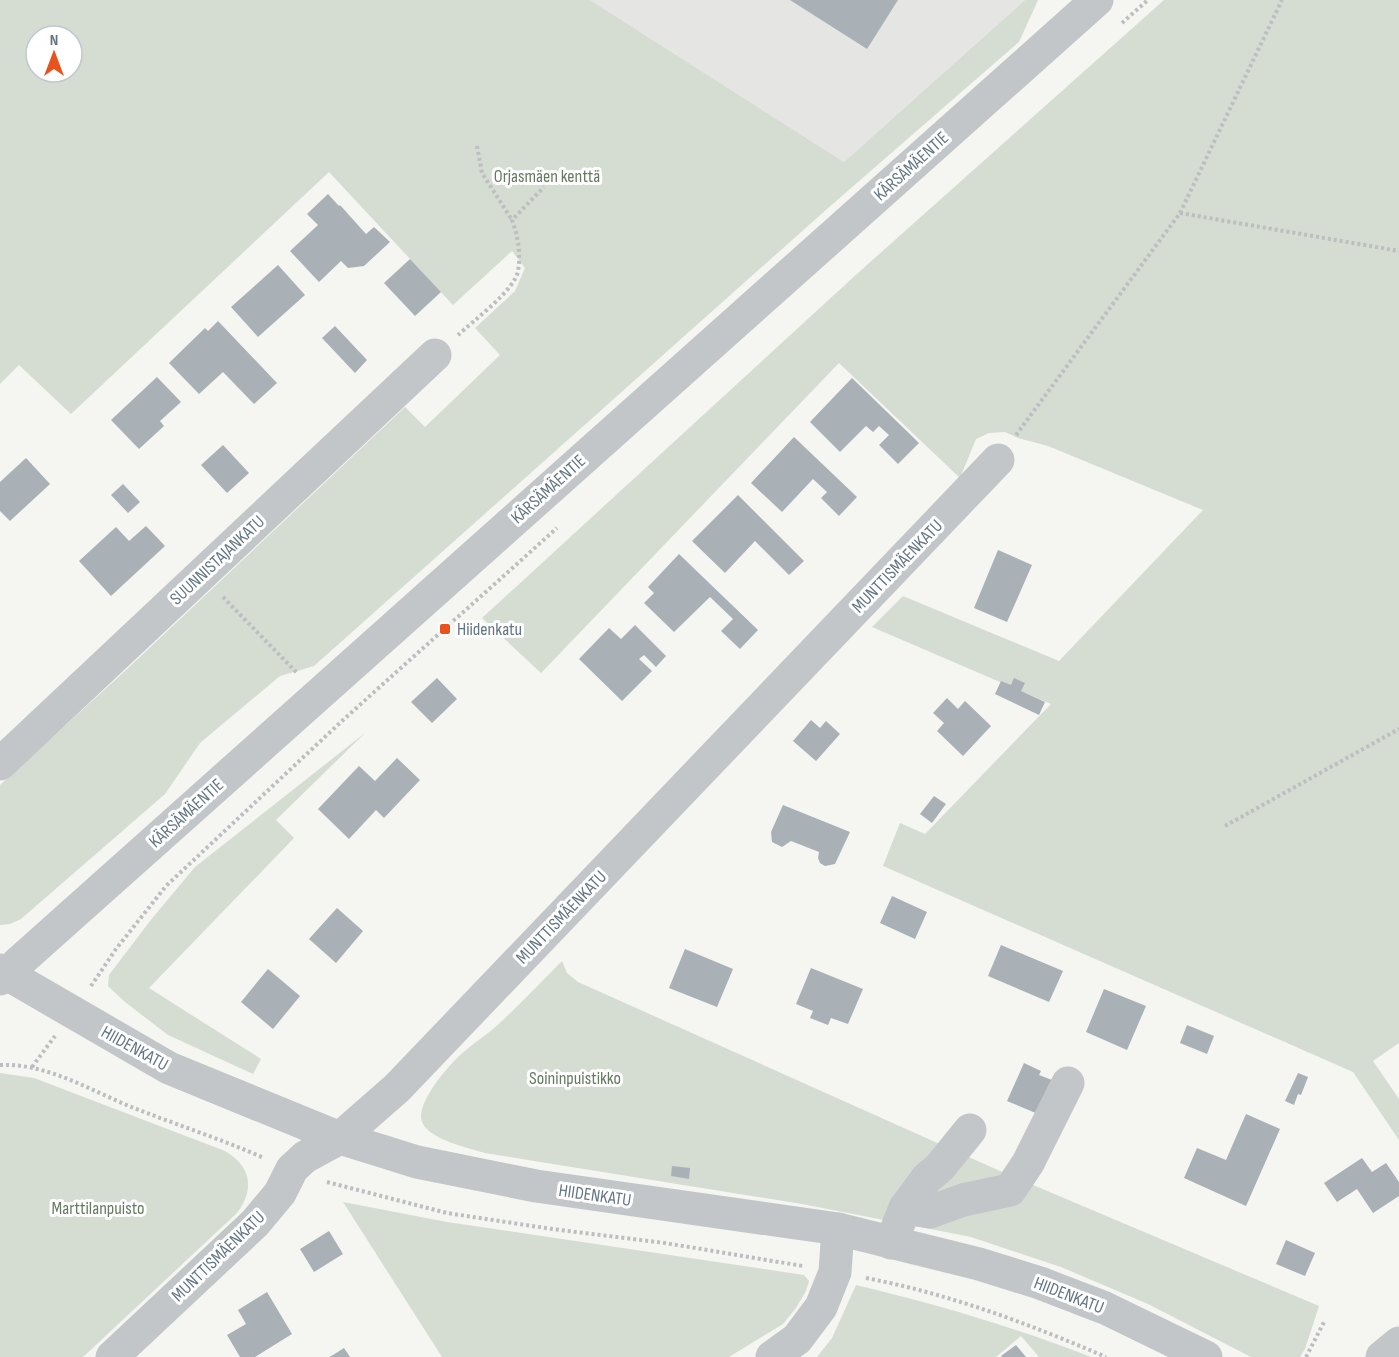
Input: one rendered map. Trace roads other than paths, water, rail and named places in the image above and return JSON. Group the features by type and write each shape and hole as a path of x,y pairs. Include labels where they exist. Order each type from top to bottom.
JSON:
{"street":[{"name":"KÄRSÄMÄENTIE","path":"2,974 1098,0"},
{"name":"SUUNNISTAJANKATU","path":"0,764 435,355"},
{"name":"MUNTTISMÄENKATU","path":"112,1357 255,1223 280,1193 292,1169 305,1157 340,1138 397,1088 998,460"},
{"name":"HIIDENKATU","path":"2,974 169,1068 340,1138 417,1162 536,1186 838,1229 979,1264 1040,1283 1106,1308 1206,1357"},
{"path":"905,1208 930,1212 963,1200 1010,1190 1028,1163 1068,1083"},
{"path":"891,1243 905,1208 927,1178 940,1167 970,1130"},
{"path":"772,1357 797,1339 821,1307 835,1272 838,1229"},
{"path":"1382,1357 1399,1343"}],"place":[{"name":"Hiidenkatu","path":"445,629"}],"park label":[{"name":"Orjasmäen kenttä","path":"547,176"},
{"name":"Soininpuistikko","path":"575,1078"},
{"name":"Marttilanpuisto","path":"98,1208"}]}
